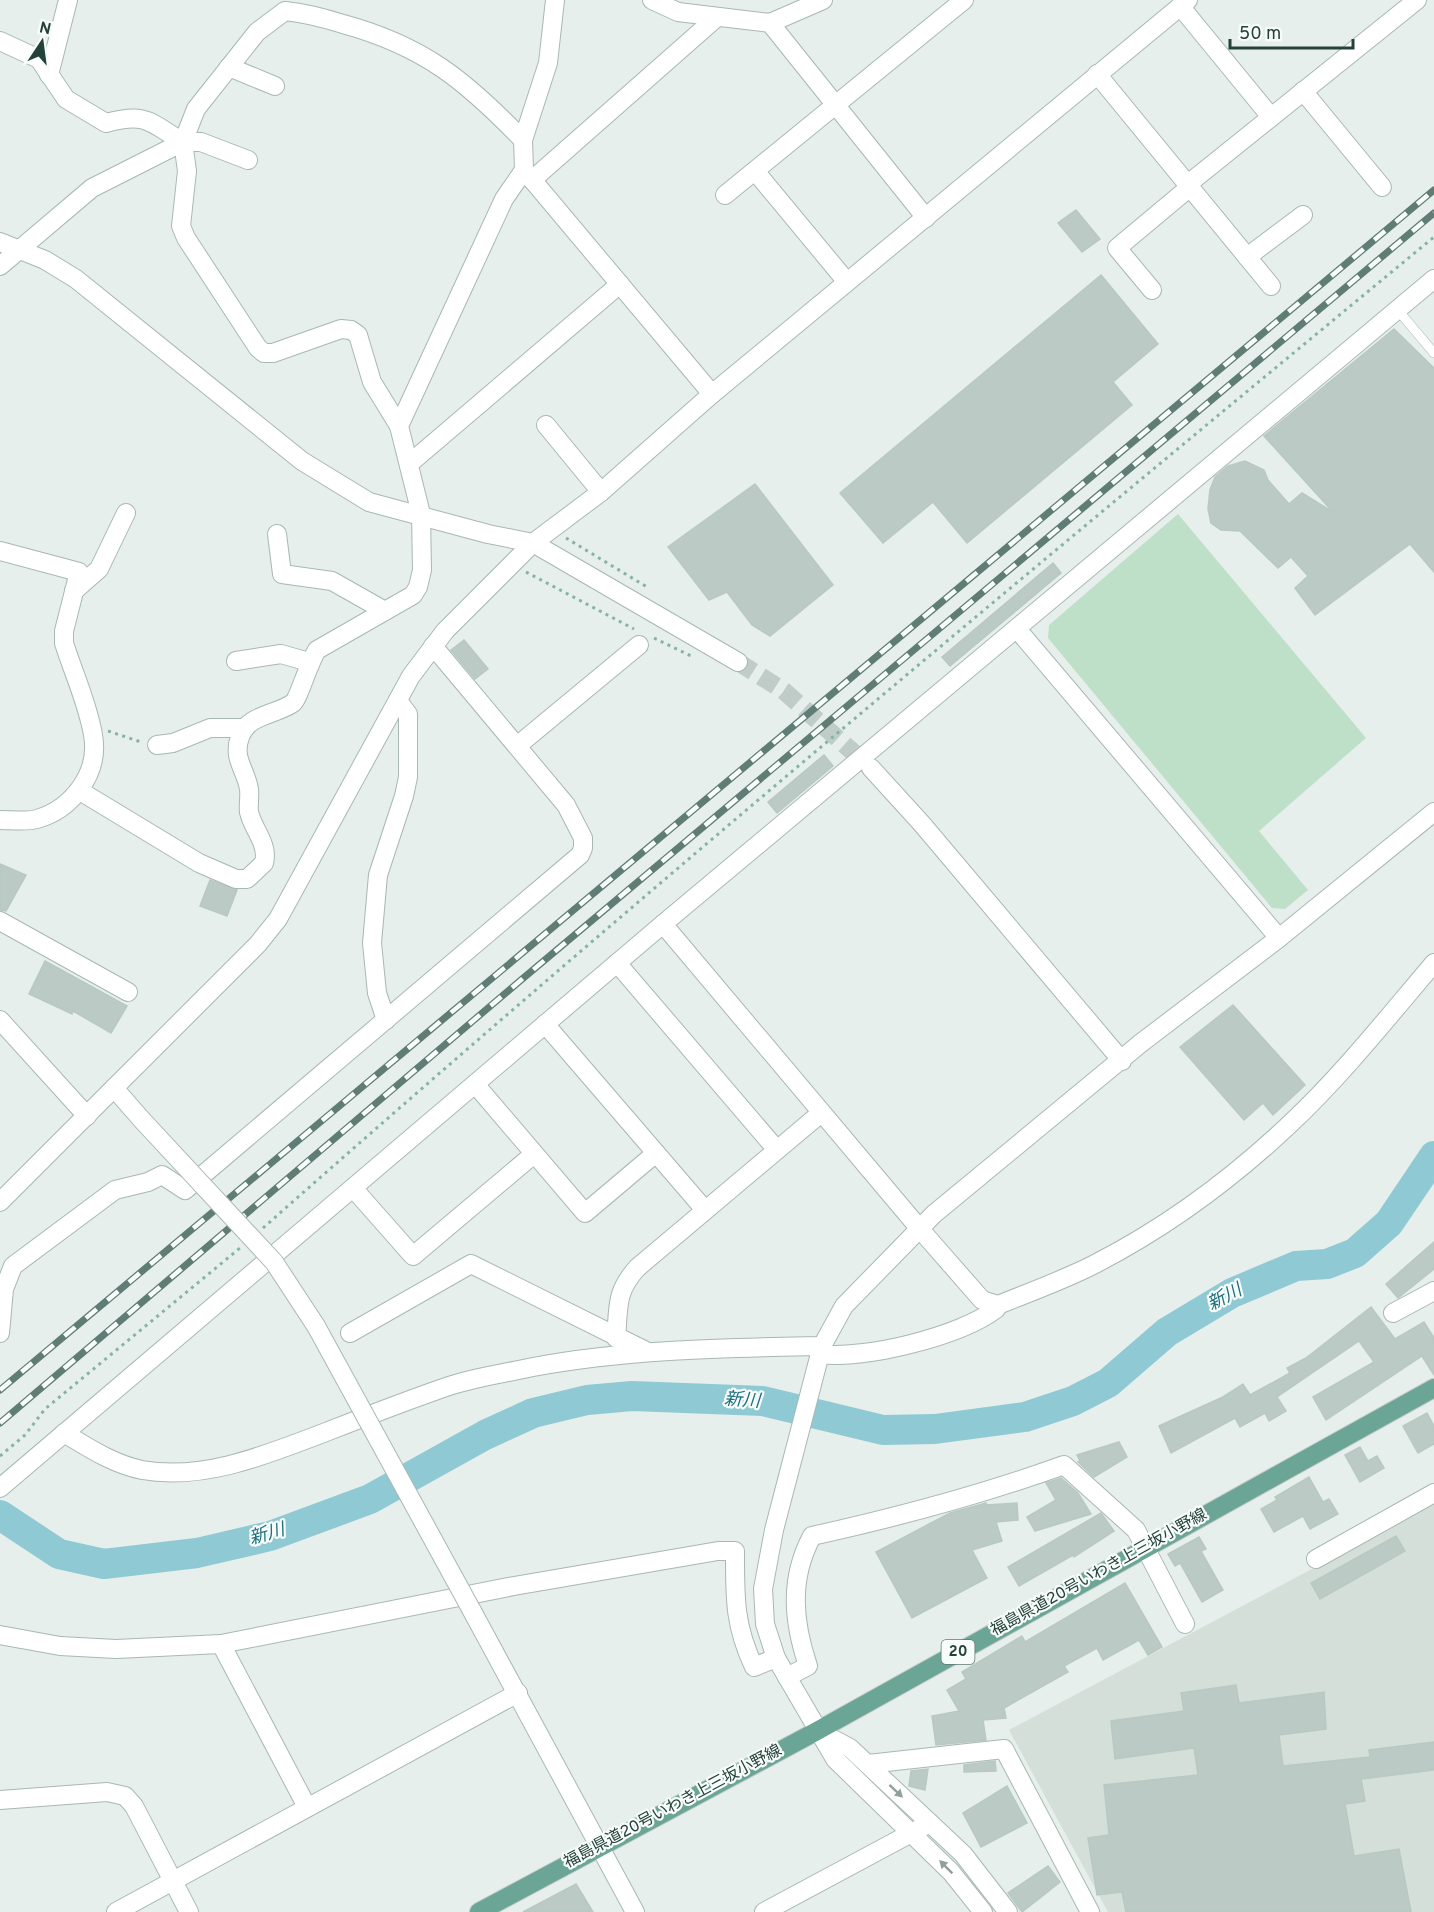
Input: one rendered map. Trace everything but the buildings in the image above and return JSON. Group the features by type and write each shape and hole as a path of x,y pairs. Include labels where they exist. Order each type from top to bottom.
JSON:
{"main road":[{"name":"福島県道20号いわき上三坂小野線","path":"479,1912 817,1731 1434,1388"}],"street":[{"path":"49,75 68,0"},
{"path":"652,0 678,12 770,23 823,0"},
{"path":"725,195 964,0"},
{"path":"1152,290 1117,248 1190,187 1192,180 1417,0"},
{"path":"559,1 548,63 523,140 528,175 712,394"},
{"path":"0,1202 258,944 278,919 398,701 433,646 445,631 514,565 533,543 601,492 712,394 1184,3 1271,117"},
{"path":"80,791 199,863 236,879 247,879 264,863 266,856 249,811 249,787 238,763 240,735 245,728 266,714 293,703 299,696 309,662 317,650 413,595 418,587 422,570 421,514 399,426 372,382 358,335 351,330 341,329 273,353 264,353 258,348 186,238 180,216 187,171 183,142 196,109 257,32 285,6 401,42 439,65 486,101 523,140"},
{"path":"399,426 504,199 528,175 716,18"},
{"path":"770,23 926,218"},
{"path":"0,40 39,59 66,99 106,123 140,117 183,142"},
{"path":"229,67 275,86"},
{"path":"1097,74 1271,286"},
{"path":"1304,91 1382,187"},
{"path":"0,266 92,188 183,142 201,142 248,160"},
{"path":"755,171 847,282"},
{"path":"1247,257 1303,215"},
{"path":"0,242 45,260 76,279 302,461 369,502 421,514 488,534 533,543 738,662"},
{"path":"0,1488 663,924 1434,279"},
{"path":"409,464 620,284"},
{"path":"546,425 601,492"},
{"path":"74,591 99,569 126,513"},
{"path":"277,534 282,574 332,581 385,611"},
{"path":"0,551 79,572 64,631 64,643 91,729 93,753 90,770 80,791 69,802 51,814 34,820 0,820"},
{"path":"1017,629 1278,938"},
{"path":"517,746 642,637"},
{"path":"0,1333 4,1288 13,1266 115,1190 148,1182 162,1175 185,1190 580,855 583,838 566,805 433,646"},
{"path":"236,661 281,654 309,662"},
{"path":"386,1020 377,993 372,943 378,875 408,777 408,714 398,701"},
{"path":"157,744 173,743 210,728 245,728"},
{"path":"871,768 930,833 1122,1061"},
{"path":"979,1911 951,1872 835,1759 776,1658 765,1624 763,1589 774,1530 819,1355 844,1306 919,1228 1141,1043 1431,819"},
{"path":"0,921 128,993"},
{"path":"663,924 982,1300 998,1305"},
{"path":"617,963 777,1150"},
{"path":"57,1439 140,1470 168,1473 207,1469 251,1460 452,1385 543,1366 696,1348 847,1355 924,1340 975,1323 996,1309 998,1305 1094,1265 1160,1226 1233,1174 1292,1122 1316,1097 1434,963"},
{"path":"0,1020 87,1116"},
{"path":"545,1024 705,1210"},
{"path":"475,1084 585,1213 656,1153"},
{"path":"114,1088 274,1262 316,1326 518,1694 634,1912"},
{"path":"616,1338 622,1284 637,1268 821,1113"},
{"path":"353,1188 413,1256 534,1154"},
{"path":"350,1333 471,1264 647,1352"},
{"path":"1393,1313 1434,1291"},
{"path":"787,1677 808,1666 798,1636 795,1599 802,1554 812,1536 908,1515 991,1492 1064,1465 1136,1530 1185,1624"},
{"path":"1316,1559 1434,1493"},
{"path":"0,1635 60,1646 116,1649 221,1644 514,1586 718,1551 735,1551 738,1626 744,1646 754,1667 776,1658"},
{"path":"221,1644 307,1807"},
{"path":"116,1912 518,1694"},
{"path":"817,1731 850,1748 963,1854 1008,1912"},
{"path":"868,1764 1004,1749 1090,1912"},
{"path":"0,1800 107,1792 125,1796 134,1806 189,1912"},
{"path":"765,1912 930,1823"}],"lane":[{"path":"1398,309 1434,353"}],"path":[{"path":"263,1228 411,1096 742,814 1076,533 1434,237"},
{"path":"514,565 642,637 689,655"},
{"path":"91,729 116,732 126,739 157,744"},
{"path":"0,1456 25,1435 45,1409 245,1244"}],"shaded area":[{"path":"1434,1504 1434,1912 1108,1912 1009,1730"}],"green space":[{"path":"1178,514 1366,738 1259,831 1308,890 1285,909 1272,908 1048,638 1049,625"}],"waterway":[{"name":"新川","path":"0,1515 59,1554 104,1564 197,1553 270,1536 370,1499 485,1435 533,1413 587,1400 632,1396 763,1401 883,1430 935,1429 1025,1417 1073,1401 1108,1383 1167,1332 1232,1293 1296,1266 1327,1264 1355,1253 1389,1223 1434,1156"}],"tunnel":[{"path":"738,662 784,691 871,768"}],"railway":[{"path":"0,1390 1434,190"},
{"path":"0,1423 521,980 1434,213"}]}
